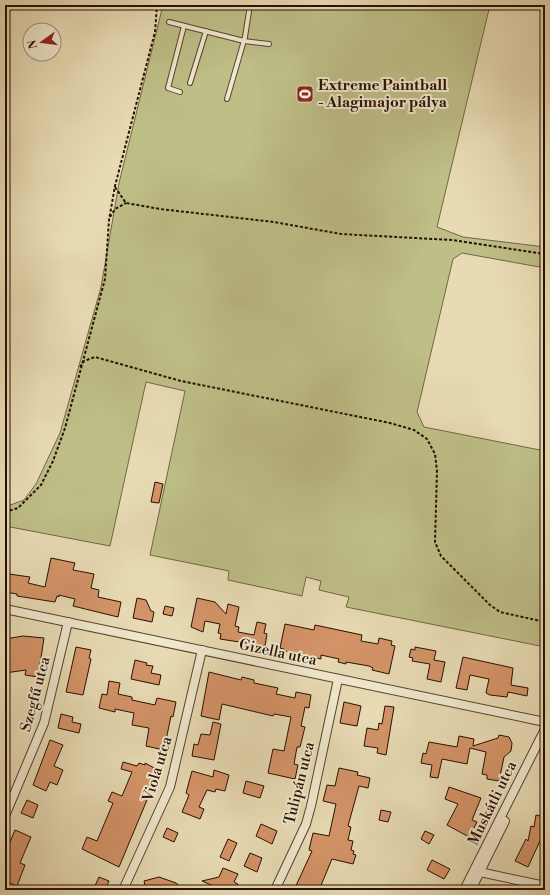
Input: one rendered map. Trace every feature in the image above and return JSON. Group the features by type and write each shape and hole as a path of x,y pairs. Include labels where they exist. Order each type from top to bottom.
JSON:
{"street":[{"name":"Gizella utca","path":"5,609 545,722"},
{"name":"Szegfű utca","path":"5,816 44,723 68,622"},
{"name":"Viola utca","path":"123,890 170,787 202,650"},
{"name":"Tulipán utca","path":"275,890 306,824 338,679"},
{"name":"Muskátli utca","path":"471,890 477,871 545,729"},
{"name":"Muskátli utca","path":"464,890 477,871 545,740"},
{"path":"477,871 545,886"}],"lane":[{"path":"227,99 244,41 250,5"},
{"path":"169,22 244,41 269,44"},
{"path":"180,92 168,88 184,26"},
{"path":"190,83 206,31"}],"path":[{"path":"5,512 18,508 30,498 44,479 53,461 65,428 80,367 105,279 109,220 115,186 156,32 157,5"},
{"path":"115,186 126,203"},
{"path":"109,220 115,209 126,203 160,209 274,222 341,234 452,240 545,254"},
{"path":"80,367 84,361 95,358 182,381 390,423 414,430 427,439 435,454 437,472 436,542 441,556 490,605 500,612 545,622"}],"green space":[{"path":"163,5 490,5 437,227 463,237 545,247 545,268 462,253 453,259 417,412 424,427 545,451 545,647 346,607 349,597 319,590 321,581 306,577 302,596 228,580 229,571 150,555 185,391 146,382 110,546 5,526 5,507 24,500 36,484 60,433 101,287 119,183"}],"building":[{"path":"155,482 163,484 159,503 151,502"},
{"path":"51,558 75,563 73,570 94,574 91,588 99,590 98,597 121,602 118,617 73,606 75,599 59,595 59,597 57,596 55,602 17,596 17,594 5,592 5,576 8,577 9,574 30,577 28,583 45,587"},
{"path":"137,598 146,600 151,611 154,612 152,622 133,618"},
{"path":"197,598 215,602 226,614 228,604 239,607 235,626 239,627 238,632 254,635 257,622 266,624 264,633 267,634 265,646 220,639 221,634 218,633 220,624 205,621 203,632 191,627"},
{"path":"165,606 174,608 172,616 163,614"},
{"path":"285,624 314,630 315,625 362,635 361,641 378,644 379,638 392,641 391,645 395,646 389,674 372,670 373,668 369,666 346,662 346,664 338,662 339,659 321,655 321,659 283,651 284,649 280,648"},
{"path":"23,636 44,638 38,677 25,675 26,670 5,673 5,639"},
{"path":"76,647 91,650 89,658 91,659 83,695 66,692"},
{"path":"415,647 436,651 434,660 445,662 441,682 427,679 430,664 412,661 413,658 409,657 411,649 415,650"},
{"path":"463,657 513,668 511,685 528,688 527,696 508,692 507,697 490,695 486,693 489,679 470,675 467,690 456,688"},
{"path":"135,660 147,663 146,665 153,666 151,673 161,675 159,685 131,679"},
{"path":"209,672 241,680 242,677 254,680 254,683 278,688 276,694 295,698 296,692 311,695 309,708 305,707 301,726 305,727 300,747 297,747 294,764 298,765 295,779 268,773 273,749 284,751 291,717 274,714 273,716 222,704 219,720 201,716"},
{"path":"109,681 120,683 118,694 132,697 132,700 155,705 157,698 176,702 173,717 171,716 164,750 146,746 149,728 132,725 134,713 115,709 115,712 99,708 102,694 107,695"},
{"path":"344,702 361,706 357,726 340,723"},
{"path":"385,706 394,707 386,755 377,753 378,748 364,746 367,728 378,730 379,723 382,724"},
{"path":"61,714 73,717 72,722 81,724 79,733 58,728"},
{"path":"213,722 221,724 214,760 192,756 194,744 198,745 201,734 210,735"},
{"path":"499,735 509,737 512,743 511,751 504,757 499,781 487,779 487,775 482,774 486,752 470,748 467,764 442,759 438,778 430,777 432,765 421,763 423,753 426,754 429,742 457,747 459,736 474,739 473,746 498,738"},
{"path":"50,740 63,745 54,766 63,770 57,785 50,782 46,791 33,785"},
{"path":"123,762 137,766 139,763 145,765 145,763 158,770 119,867 82,849 87,837 97,841 113,803 108,801 112,792 122,796 132,772 121,769"},
{"path":"339,768 358,772 357,775 370,778 368,788 359,786 348,826 351,827 348,840 353,841 351,850 354,851 353,854 356,855 353,864 332,859 319,890 294,890 312,851 309,850 313,833 329,836 336,804 323,801 327,785 335,786"},
{"path":"214,770 229,775 225,791 216,789 215,792 207,790 199,807 204,809 200,819 182,812 189,795 186,793 192,771 213,777"},
{"path":"246,781 264,786 260,798 243,793"},
{"path":"449,787 481,798 472,820 477,822 469,837 447,825 458,804 445,799"},
{"path":"27,800 38,805 33,818 21,813"},
{"path":"381,810 391,812 388,822 379,820"},
{"path":"536,815 545,817 545,842 540,841 528,867 515,861 526,839 528,841 531,826 534,827"},
{"path":"261,824 277,831 272,844 256,836"},
{"path":"167,828 178,833 174,842 163,837"},
{"path":"15,830 31,837 20,863 25,865 17,886 5,881 5,854"},
{"path":"425,831 434,835 429,844 421,839"},
{"path":"228,839 237,843 229,861 220,857"},
{"path":"250,853 262,858 257,872 244,866"},
{"path":"432,860 450,869 444,879 427,870"},
{"path":"223,868 238,874 234,882 238,884 235,890 223,890 202,881 219,877"},
{"path":"99,877 109,881 105,890 94,888"},
{"path":"159,877 176,883 184,890 146,890 144,881"}],"place":[{"name":"Extreme Paintball - Alagimajor pálya","path":"305,94"}]}
